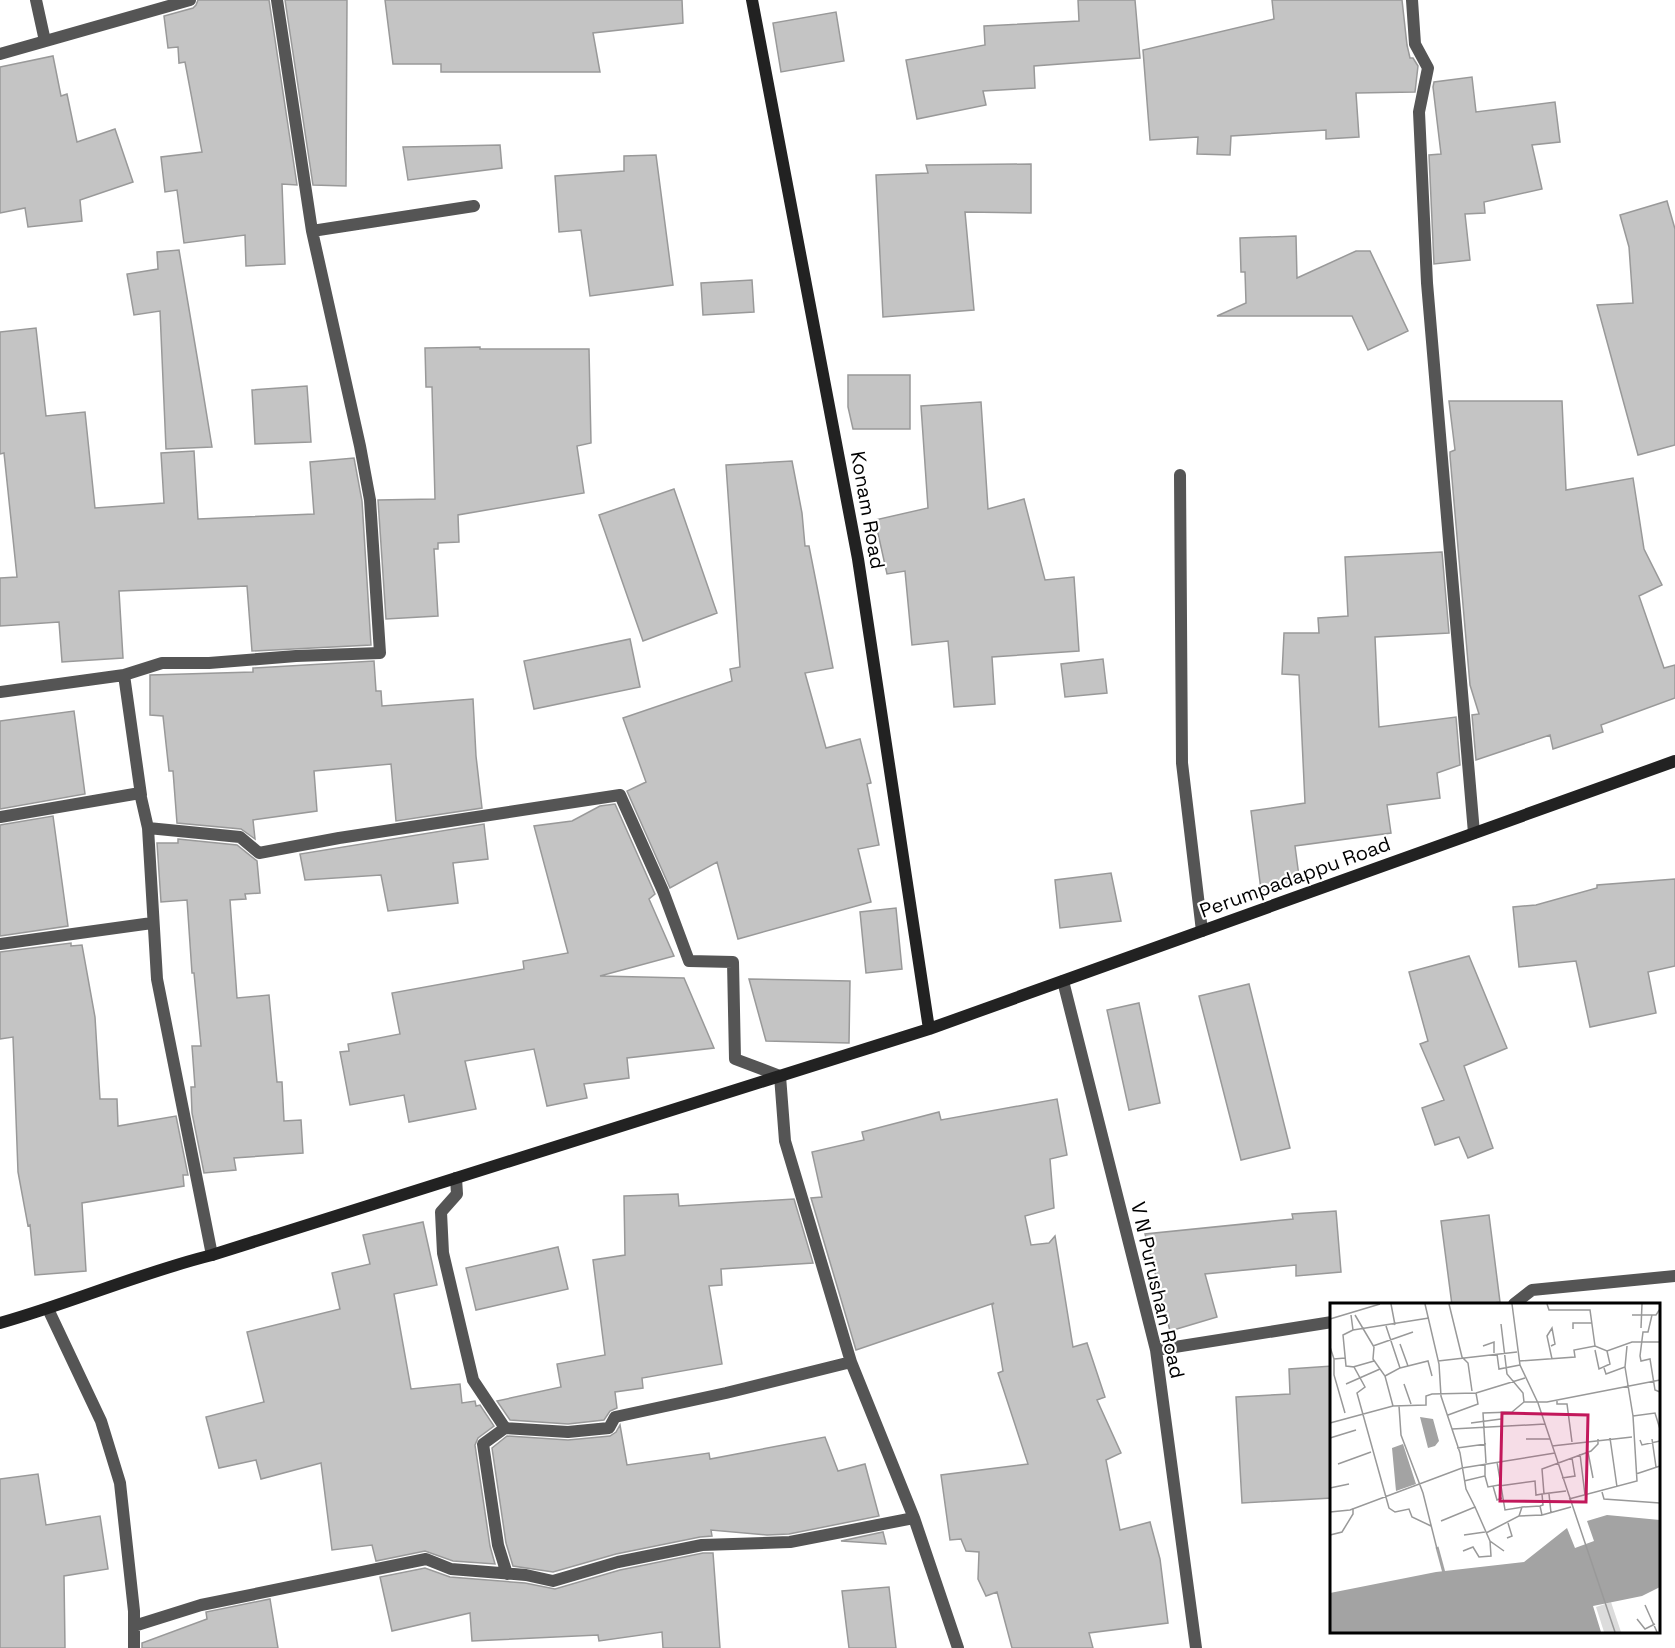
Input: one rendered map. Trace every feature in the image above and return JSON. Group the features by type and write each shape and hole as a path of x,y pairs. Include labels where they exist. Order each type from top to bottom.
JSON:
{"main road":[{"name":"Konam Road","path":"752,0 858,559 929,1029"},
{"name":"Perumpadappu Road","path":"0,1323 48,1309 174,1264 212,1255 929,1029 1675,761"}],"street":[{"path":"36,0 45,41"},
{"path":"0,54 190,0"},
{"path":"0,692 124,675 162,663 209,663 296,656 380,653 370,500 312,231 277,0"},
{"path":"1412,0 1414,44 1428,68 1419,112 1427,283 1474,833"},
{"path":"312,231 474,206"},
{"path":"1180,475 1182,763 1202,931"},
{"path":"124,675 141,795 148,828 157,979 212,1255"},
{"path":"0,817 140,793 141,795"},
{"path":"148,828 240,837 259,854 339,838 620,795 663,891 689,961 734,962 735,1059 780,1076 786,1141 851,1362 914,1518 958,1648"},
{"path":"0,944 152,922"},
{"name":"V N Purushan Road","path":"1063,981 1156,1350 1196,1648"},
{"path":"456,1178 457,1194 441,1212 443,1253 473,1380 505,1428"},
{"path":"1516,1303 1532,1290 1675,1276"},
{"path":"48,1309 101,1421 120,1483 134,1611 134,1648"},
{"path":"1156,1350 1330,1322"},
{"path":"507,1574 498,1545 483,1444 505,1428 568,1432 609,1428 615,1417 726,1393 851,1362"},
{"path":"134,1626 201,1605 426,1559 451,1569 553,1581 618,1562 702,1545 790,1542 914,1518"}],"building":[{"path":"198,0 269,0 297,185 282,184 285,264 246,266 245,235 184,243 177,190 165,192 161,157 202,152 185,62 179,63 178,47 168,48 164,16 193,8"},
{"path":"285,0 347,0 346,186 313,185"},
{"path":"385,0 682,0 683,23 593,33 600,72 441,72 441,64 393,64"},
{"path":"1078,0 1135,0 1140,58 1034,66 1035,88 983,91 986,105 917,119 906,60 985,45 984,26 1079,21"},
{"path":"1272,0 1402,0 1410,58 1413,58 1418,66 1415,92 1356,93 1359,137 1326,139 1326,130 1231,136 1230,155 1197,154 1198,137 1150,140 1143,50 1274,19"},
{"path":"836,12 844,61 781,72 773,23"},
{"path":"53,56 61,96 67,94 77,142 115,129 133,182 80,200 82,221 28,227 25,208 0,213 0,67"},
{"path":"1472,77 1476,112 1555,102 1560,142 1532,145 1542,189 1484,202 1485,213 1465,214 1470,260 1434,264 1429,155 1441,154 1434,82"},
{"path":"500,145 502,168 408,180 403,147"},
{"path":"656,155 673,285 590,296 581,230 559,232 555,176 624,171 624,156"},
{"path":"1031,164 1031,213 965,212 974,310 883,317 876,175 928,173 926,165"},
{"path":"1667,201 1675,229 1675,445 1638,455 1597,305 1633,303 1629,247 1620,215"},
{"path":"1296,236 1297,278 1356,251 1370,251 1408,331 1368,350 1352,316 1217,316 1246,303 1245,272 1241,272 1240,238"},
{"path":"179,250 212,447 166,449 160,311 134,315 127,274 158,269 157,252"},
{"path":"752,280 754,312 703,315 701,283"},
{"path":"36,328 46,416 85,412 95,508 164,503 161,453 194,451 198,519 314,514 310,462 354,458 362,501 371,645 252,651 247,586 119,591 123,658 62,662 59,622 0,626 0,578 17,577 4,453 0,454 0,332"},
{"path":"480,347 480,349 589,349 591,443 577,446 584,493 458,515 459,542 438,543 438,549 434,549 438,616 386,619 378,500 435,499 432,387 426,387 425,348"},
{"path":"848,375 910,375 910,429 853,429 848,407"},
{"path":"307,386 311,442 255,444 252,390"},
{"path":"1449,401 1562,401 1566,490 1633,478 1644,549 1662,585 1639,596 1664,668 1675,665 1675,698 1601,725 1603,732 1553,749 1550,735 1476,760 1472,715 1479,714 1470,685 1450,456 1450,452 1455,450"},
{"path":"981,402 988,509 1024,499 1045,580 1074,577 1079,651 992,657 995,704 954,707 948,641 912,645 905,571 887,574 875,520 928,508 921,406"},
{"path":"792,461 802,513 805,546 809,546 833,668 805,673 826,748 860,739 871,783 867,784 879,845 858,849 871,902 738,939 717,862 670,888 627,791 646,782 623,718 732,681 730,669 740,667 726,465"},
{"path":"674,489 717,613 643,641 599,515"},
{"path":"1442,552 1449,633 1375,637 1379,727 1456,717 1460,765 1437,773 1440,798 1387,805 1391,833 1295,846 1300,884 1261,890 1251,811 1305,803 1299,675 1282,674 1284,633 1319,633 1318,618 1348,616 1345,557"},
{"path":"630,639 640,687 534,709 524,661"},
{"path":"1103,659 1107,693 1065,697 1061,664"},
{"path":"374,661 376,691 381,691 382,706 473,699 482,808 396,821 391,764 314,771 317,811 253,820 255,839 241,829 177,823 173,771 169,771 163,716 150,715 150,675 253,672 253,668"},
{"path":"74,711 85,794 0,809 0,721"},
{"path":"615,804 655,894 649,899 674,956 600,976 684,978 714,1048 627,1058 629,1078 584,1084 587,1098 547,1106 534,1049 465,1061 476,1109 409,1122 404,1095 350,1105 340,1052 349,1051 348,1044 400,1034 392,993 524,969 523,961 568,953 534,826 572,821 600,806"},
{"path":"53,816 68,926 0,936 0,825"},
{"path":"484,824 488,859 453,863 458,903 388,911 381,875 305,880 300,854"},
{"path":"178,839 237,845 257,861 260,893 245,894 246,899 230,900 237,998 269,995 277,1082 282,1082 284,1121 301,1120 303,1153 234,1158 236,1170 204,1173 192,1113 191,1087 195,1087 192,1046 201,1046 194,973 192,973 187,900 161,902 157,843 178,843"},
{"path":"1111,873 1121,921 1060,928 1055,880"},
{"path":"1675,879 1675,966 1648,972 1656,1013 1590,1027 1576,961 1519,967 1513,907 1536,905 1597,888 1597,885"},
{"path":"896,908 902,969 866,973 860,912"},
{"path":"71,943 71,946 82,945 95,1017 100,1099 117,1099 118,1126 176,1116 188,1175 183,1175 184,1186 82,1203 86,1271 35,1275 30,1225 28,1226 18,1172 13,1037 0,1039 0,952"},
{"path":"1469,956 1507,1048 1464,1066 1493,1148 1468,1158 1459,1137 1435,1145 1422,1108 1444,1100 1420,1044 1428,1041 1409,972"},
{"path":"749,979 850,981 849,1043 766,1041"},
{"path":"1249,984 1290,1148 1241,1160 1199,996"},
{"path":"1139,1003 1160,1103 1129,1110 1107,1010"},
{"path":"1057,1099 1067,1155 1050,1159 1054,1208 1025,1216 1031,1245 1049,1243 1055,1236 1073,1347 1087,1343 1105,1397 1097,1400 1121,1453 1106,1460 1120,1530 1150,1522 1160,1559 1168,1623 1089,1633 1093,1648 1012,1648 997,1592 986,1596 978,1579 979,1552 966,1551 961,1539 950,1540 941,1475 1028,1464 998,1373 1003,1371 992,1305 994,1303 856,1350 811,1198 822,1197 812,1152 864,1140 862,1132 939,1112 941,1120"},
{"path":"678,1194 679,1206 794,1199 813,1263 721,1269 722,1285 709,1286 722,1364 642,1378 643,1388 615,1392 617,1408 610,1411 604,1420 568,1424 510,1420 497,1401 561,1387 557,1364 605,1355 593,1260 625,1255 624,1196"},
{"path":"1336,1211 1341,1272 1296,1276 1296,1265 1205,1274 1217,1317 1170,1331 1145,1234 1293,1219 1292,1214"},
{"path":"1489,1215 1500,1302 1452,1303 1441,1221"},
{"path":"423,1222 437,1285 394,1294 411,1389 460,1384 462,1403 475,1401 476,1406 480,1405 494,1426 478,1438 475,1445 490,1546 495,1564 453,1561 425,1551 376,1561 372,1545 332,1550 321,1463 261,1479 256,1460 219,1468 206,1417 264,1402 247,1332 340,1309 332,1273 370,1264 363,1235"},
{"path":"558,1247 568,1289 476,1310 466,1268"},
{"path":"1330,1366 1330,1498 1242,1503 1236,1397 1290,1394 1289,1369"},
{"path":"620,1425 627,1465 709,1453 710,1459 825,1437 838,1471 865,1464 879,1516 789,1534 767,1535 711,1530 712,1536 616,1554 553,1572 513,1566 506,1543 492,1448 507,1436 568,1440 610,1436"},
{"path":"38,1474 46,1525 100,1516 108,1569 64,1576 65,1648 0,1648 0,1479"},
{"path":"883,1532 886,1544 841,1541"},
{"path":"713,1553 720,1648 663,1648 662,1632 599,1641 598,1635 472,1641 470,1613 392,1631 380,1577 425,1568 450,1577 525,1583 555,1589 620,1570"},
{"path":"889,1587 896,1648 849,1648 842,1591"},
{"path":"270,1599 278,1648 142,1648 142,1643 207,1619 206,1612"}]}
